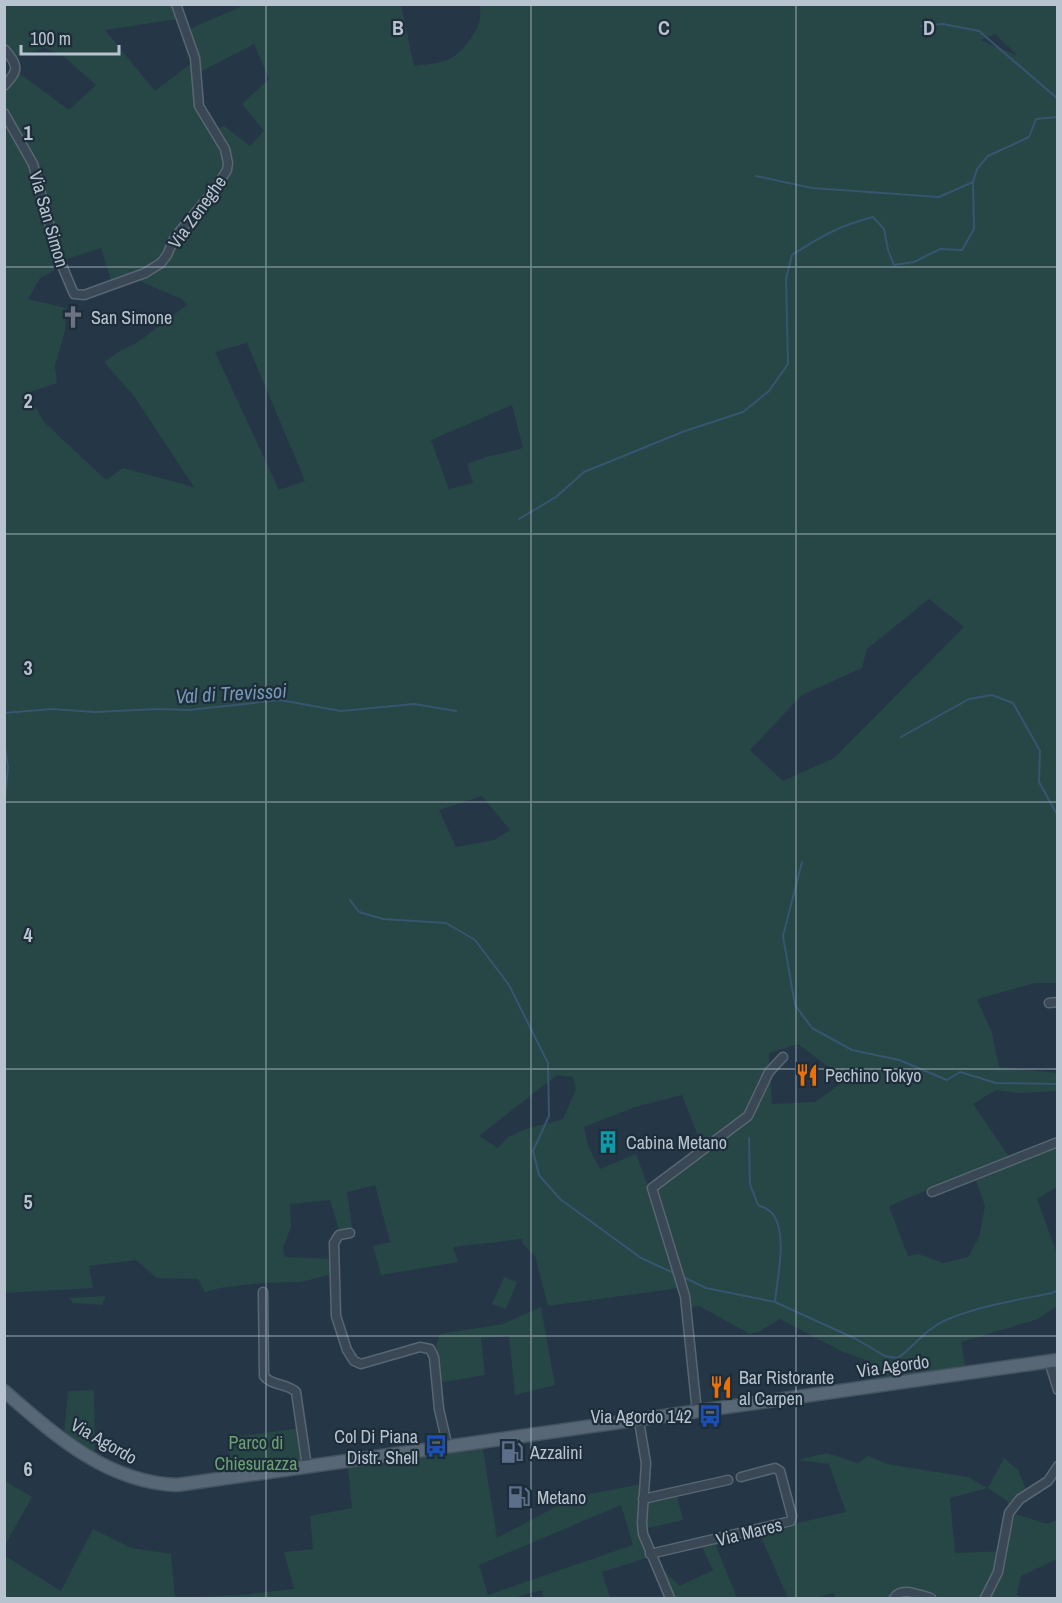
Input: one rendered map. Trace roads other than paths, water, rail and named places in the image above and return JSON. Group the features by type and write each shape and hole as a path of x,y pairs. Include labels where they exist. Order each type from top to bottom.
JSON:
{"main road":[{"name":"Via Agordo","path":"4,1391 31,1415 82,1453 104,1466 140,1481 177,1485 1053,1361"}],"street":[{"name":"Via Zeneghe","path":"74,294 84,295 145,273 161,262 167,255 175,237 216,188 227,170 225,149 199,106 195,58 176,4"},
{"path":"4,49 15,62 16,69 14,76 4,86"},
{"name":"Via San Simon","path":"4,113 33,164 58,256 74,294"},
{"path":"697,1412 686,1296 652,1188 748,1116 769,1072 783,1057"},
{"path":"933,1192 1058,1142"},
{"path":"350,1233 339,1235 334,1243 335,1310 347,1350 354,1361 361,1364 420,1347 430,1349 434,1357 439,1409 448,1448"},
{"path":"263,1292 264,1376 268,1381 291,1388 296,1392 308,1467"},
{"path":"1053,1361 1058,1390"},
{"path":"639,1421 646,1463 642,1523 650,1554 670,1599"},
{"path":"985,1599 998,1572 1009,1513 1020,1499 1048,1481 1058,1466"},
{"name":"Via Mares","path":"650,1554 791,1521 792,1516 778,1469 741,1477"},
{"path":"643,1499 728,1480"},
{"path":"894,1599 896,1594 902,1592 931,1599"}],"waterway":[{"path":"921,26 943,24 979,31 1058,99"},
{"path":"519,519 556,497 584,472 685,431 743,412 769,391 788,364 786,279 792,255 812,242 840,228 873,217 884,229 894,265 914,262 940,249 962,250 974,229 973,182 977,169 988,156 1029,137 1036,119 1058,117"},
{"path":"756,176 812,188 939,197 973,182"},
{"path":"901,737 969,699 992,695 1013,703 1040,751 1039,782 1058,816"},
{"name":"Val di Trevissoi","path":"4,713 52,709 95,712 189,710 280,700 341,711 414,704 456,711"},
{"path":"4,742 8,767 4,808"},
{"path":"802,862 783,936 795,1005 812,1028 852,1050 899,1060 947,1080 960,1072 996,1083 1058,1084"},
{"path":"350,900 359,912 383,919 446,923 475,940 509,985 548,1063 549,1116 533,1151 539,1175 560,1199 641,1258 676,1274"},
{"path":"749,1138 750,1184 758,1205 773,1214 780,1233 781,1245 775,1302"},
{"path":"681,1276 706,1288 775,1302 856,1339 885,1356 898,1358 927,1332 946,1320 985,1307 1058,1290"}],"place":[{"name":"San Simone","path":"73,317"},
{"name":"Pechino Tokyo","path":"807,1075"},
{"name":"Cabina Metano","path":"608,1142"},
{"name":"Bar Ristorante al Carpen","path":"721,1387"},
{"name":"Via Agordo 142","path":"710,1416"},
{"name":"Col Di Piana Distr. Shell","path":"436,1446"},
{"name":"Azzalini","path":"512,1452"},
{"name":"Metano","path":"519,1497"}],"park label":[{"name":"Parco di Chiesurazza","path":"256,1452"}]}
